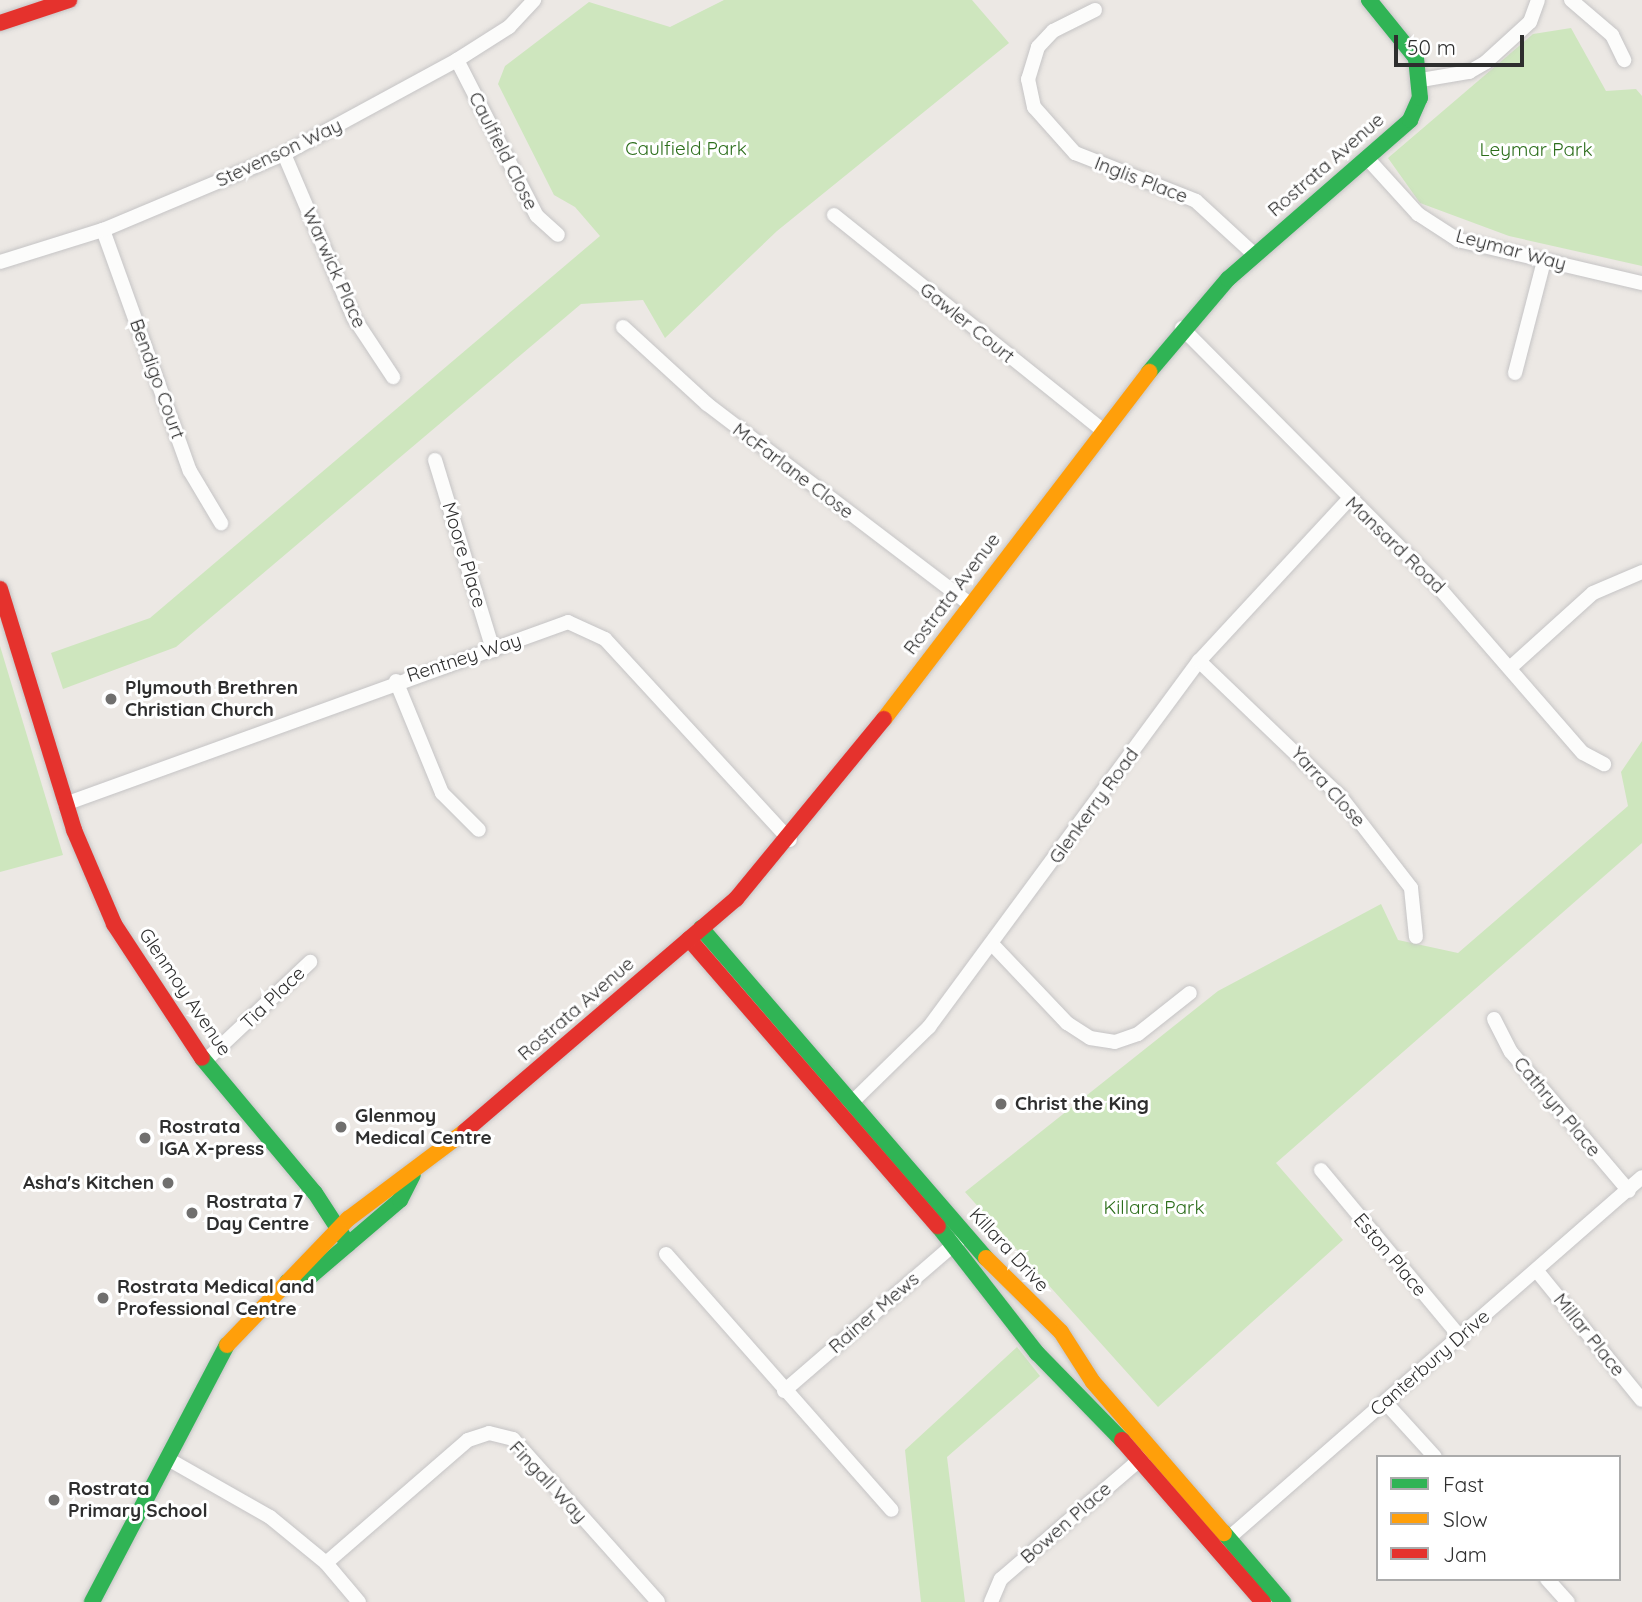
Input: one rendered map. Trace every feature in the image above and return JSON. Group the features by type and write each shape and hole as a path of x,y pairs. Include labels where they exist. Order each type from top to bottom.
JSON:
{"street":[{"path":"0,23 69,0"},
{"name":"Stevenson Way","path":"0,262 103,230 284,154 457,60 509,27 534,0"},
{"path":"1369,0 1416,58 1421,80 1469,72 1486,62 1530,22 1538,0"},
{"path":"1571,0 1612,35 1624,60"},
{"name":"Inglis Place","path":"1095,10 1053,31 1038,47 1028,79 1034,107 1075,153 1196,201 1255,254"},
{"name":"Caulfield Close","path":"457,60 537,216 558,235"},
{"name":"Rostrata Avenue","path":"92,1602 231,1335 287,1282 298,1263 342,1225 413,1175 695,933 790,840 1182,328 1255,254 1410,120 1421,80"},
{"name":"Warwick Place","path":"284,154 354,318 393,377"},
{"name":"Leymar Way","path":"1367,158 1418,214 1458,240 1642,283"},
{"name":"Gawler Court","path":"834,215 1102,430"},
{"name":"Bendigo Court","path":"103,230 190,471 220,523"},
{"path":"1515,373 1544,261"},
{"name":"McFarlane Close","path":"623,327 707,404 971,605"},
{"name":"Mansard Road","path":"1182,328 1511,667 1583,752 1604,764"},
{"name":"Moore Place","path":"435,460 493,650"},
{"name":"Glenkerry Road","path":"846,1108 929,1027 993,946 1199,661 1348,500"},
{"path":"1511,667 1593,593 1642,572"},
{"name":"Glenmoy Avenue","path":"0,589 5,620 65,804 114,924 204,1062 354,1239"},
{"name":"Rentney Way","path":"65,804 396,681 493,650 568,622 605,639 790,840"},
{"name":"Yarra Close","path":"1199,661 1340,796 1411,888 1416,937"},
{"path":"396,681 442,793 480,830"},
{"name":"Killara Drive","path":"695,933 959,1240 1018,1320 1037,1353 1068,1378 1145,1455 1222,1544 1283,1602"},
{"path":"993,946 1067,1023 1090,1038 1115,1042 1138,1034 1190,993"},
{"name":"Tia Place","path":"204,1062 310,962"},
{"name":"Cathryn Place","path":"1494,1019 1511,1052 1629,1191"},
{"name":"Eston Place","path":"1321,1170 1461,1338"},
{"name":"Rostrata Avenue","path":"287,1282 311,1276 400,1200 413,1175"},
{"name":"Canterbury Drive","path":"1222,1544 1461,1338 1642,1177"},
{"name":"Killara Drive","path":"959,1240 1061,1332 1080,1366 1145,1455"},
{"name":"Rainer Mews","path":"784,1391 959,1240"},
{"path":"666,1254 784,1391 892,1510"},
{"name":"Millar Place","path":"1537,1271 1642,1400"},
{"path":"1385,1402 1433,1455"},
{"name":"Fingall Way","path":"326,1563 468,1440 489,1433 513,1439 658,1602"},
{"name":"Bowen Place","path":"991,1602 1001,1579 1145,1455"},
{"path":"168,1459 270,1517 326,1563 359,1602"},
{"name":"Killara Drive","path":"1222,1544 1263,1602"},
{"path":"1549,1581 1568,1602"}],"green space":[{"name":"Caulfield Park","path":"724,0 972,0 1009,43 777,231 665,338 643,300 581,304 176,647 63,689 51,653 150,618 600,236 575,207 554,195 498,84 505,66 589,2 670,27"},
{"name":"Leymar Park","path":"1571,28 1606,91 1636,89 1642,96 1642,266 1509,236 1420,203 1388,158 1533,34"},
{"path":"0,646 63,855 0,872"},
{"name":"Killara Park","path":"1642,741 1642,843 1276,1163 1343,1240 1158,1407 965,1192 1218,991 1381,904 1398,940 1458,953 1628,806 1621,772"},
{"path":"1017,1347 1040,1376 947,1457 965,1602 921,1602 905,1450"}],"traffic: fast":[{"path":"1149,372 1228,279 1410,120 1420,98 1416,58 1369,0"},
{"path":"701,928 986,1258"},
{"path":"202,1058 315,1193 348,1244"},
{"path":"287,1282 311,1276 400,1200 413,1175"},
{"path":"938,1226 1037,1353 1122,1440"},
{"path":"92,1602 227,1345"},
{"path":"1224,1533 1283,1602"}],"traffic: slow":[{"path":"884,719 1149,372"},
{"path":"227,1345 348,1219 465,1131"},
{"path":"986,1258 1061,1332 1093,1382 1224,1533"}],"traffic: jam":[{"path":"0,23 69,0"},
{"path":"0,589 74,830 114,924 202,1058"},
{"path":"465,1131 736,899 884,719"},
{"path":"689,939 938,1226"},
{"path":"1122,1440 1263,1602"}],"place":[{"name":"Plymouth Brethren Christian Church","path":"111,699"},
{"name":"Christ the King","path":"1001,1104"},
{"name":"Glenmoy Medical Centre","path":"341,1127"},
{"name":"Rostrata IGA X-press","path":"145,1138"},
{"name":"Asha's Kitchen","path":"168,1183"},
{"name":"Rostrata 7 Day Centre","path":"192,1213"},
{"name":"Rostrata Medical and Professional Centre","path":"103,1298"},
{"name":"Rostrata Primary School","path":"54,1500"}]}
